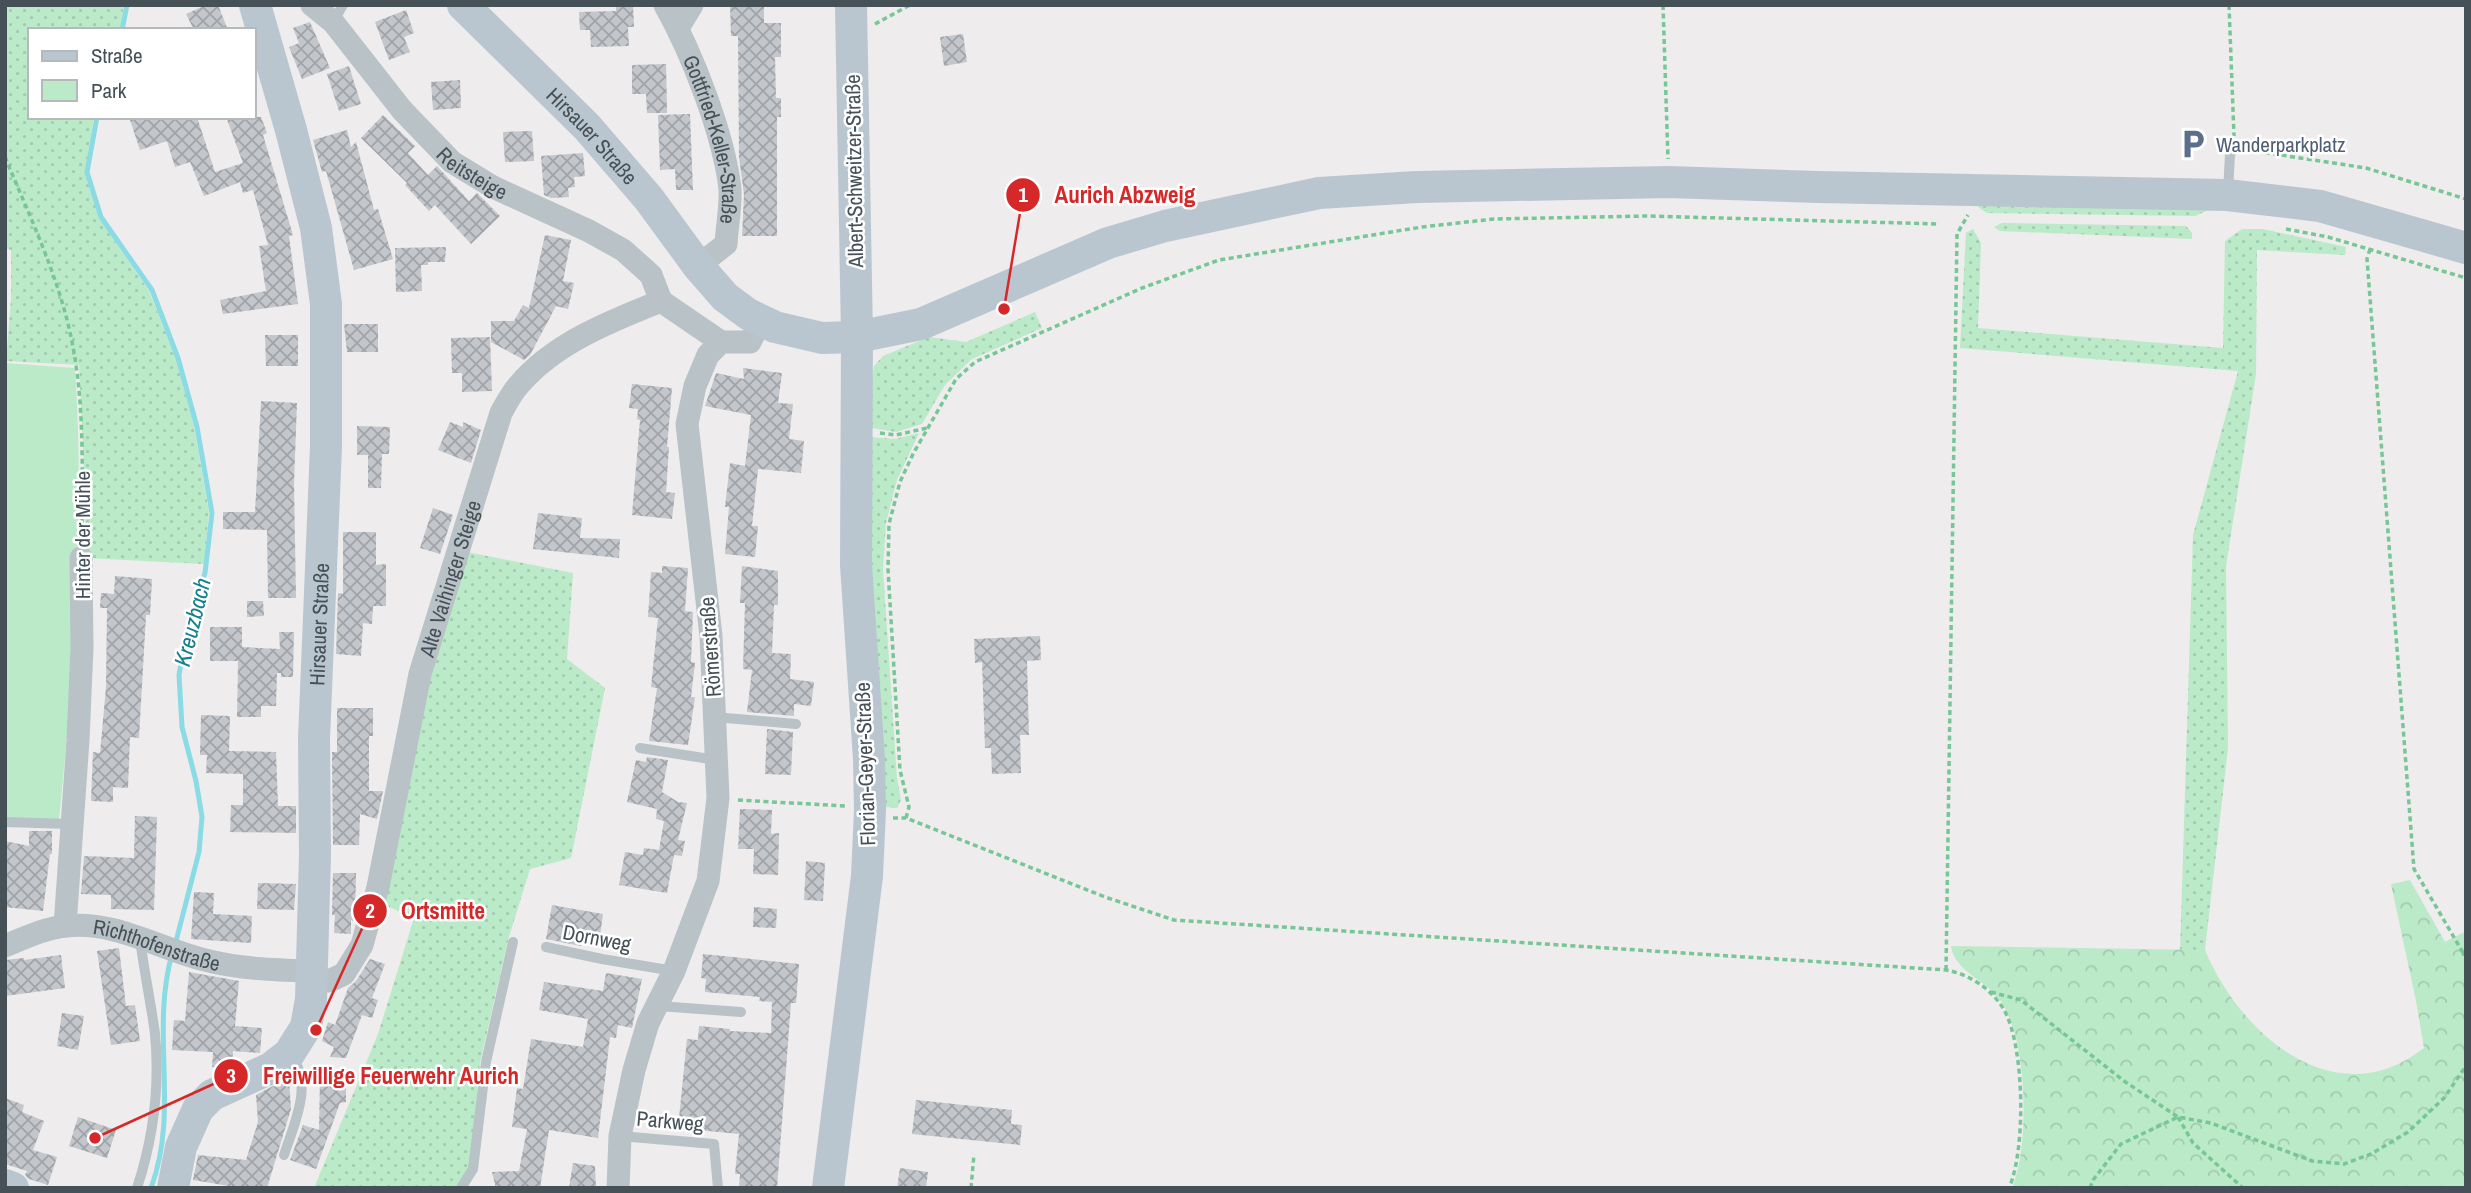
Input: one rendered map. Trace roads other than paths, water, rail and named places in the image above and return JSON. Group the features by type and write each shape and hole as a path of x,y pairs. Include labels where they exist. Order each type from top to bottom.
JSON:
{"main road":[{"name":"Hirsauer Straße","path":"255,5 316,229 326,304 326,446 314,739 315,854 306,1027 288,1048"},
{"name":"Hirsauer Straße","path":"463,5 587,127 649,199 698,266 725,297 761,320 806,335 857,337 902,329 954,310 1108,243 1164,226 1319,193 1417,187 1669,182 2227,195 2320,206 2466,248"},
{"name":"Albert-Schweitzer-Straße","path":"851,5 857,337"},
{"name":"Florian-Geyer-Straße","path":"828,1188 867,876 870,810 856,565 857,337"},
{"path":"173,1188 181,1147 198,1109 212,1095 288,1048"},
{"path":"5,1185 13,1188"}],"street":[{"name":"Reitsteige","path":"312,5 338,13 401,110 452,162 492,187 589,231 623,250 651,275 661,301"},
{"name":"Gottfried-Keller-Straße","path":"665,5 678,28 718,131 730,190 726,244 698,266"},
{"path":"678,28 692,5"},
{"name":"Alte Vaihinger Steige","path":"308,981 329,981 344,974 362,945 378,887 420,674 501,413 518,386 567,346 592,331 661,301"},
{"path":"661,301 721,342 750,342 761,320"},
{"name":"Römerstraße","path":"618,1188 621,1136 634,1070 648,1023 674,971 708,881 718,798 710,636 687,424 695,386 708,355 721,342"},
{"name":"Hinter der Mühle","path":"65,926 70,824 78,740 82,558"},
{"name":"Richthofenstraße","path":"5,946 65,926 89,925 186,955 308,981"}],"lane":[{"path":"2227,195 2230,154 2235,148"},
{"path":"714,717 796,724"},
{"path":"640,748 716,760"},
{"path":"5,822 70,824"},
{"path":"137,1188 148,1153 157,1081 155,1033 140,939"},
{"path":"461,1188 473,1169 486,1062 513,942"},
{"name":"Dornweg","path":"546,947 674,971"},
{"path":"657,1006 741,1012"},
{"path":"285,1155 302,1098 300,1066 288,1048"},
{"name":"Parkweg","path":"621,1136 714,1144 718,1188"}],"waterway":[{"name":"Kreuzbach","path":"122,28 127,5"},
{"name":"Kreuzbach","path":"97,119 87,172 101,217 152,290 178,358 197,427 212,513 205,573 188,624 179,675 182,727 202,817 199,852 175,945"},
{"name":"Kreuzbach","path":"151,1188 163,1130 164,1012 172,954"}],"place":[{"name":"Wanderparkplatz","path":"2193,144"},
{"name":"Aurich Abzweig","path":"1004,309"},
{"name":"Ortsmitte","path":"316,1030"},
{"name":"Freiwillige Feuerwehr Aurich","path":"95,1138"}]}
